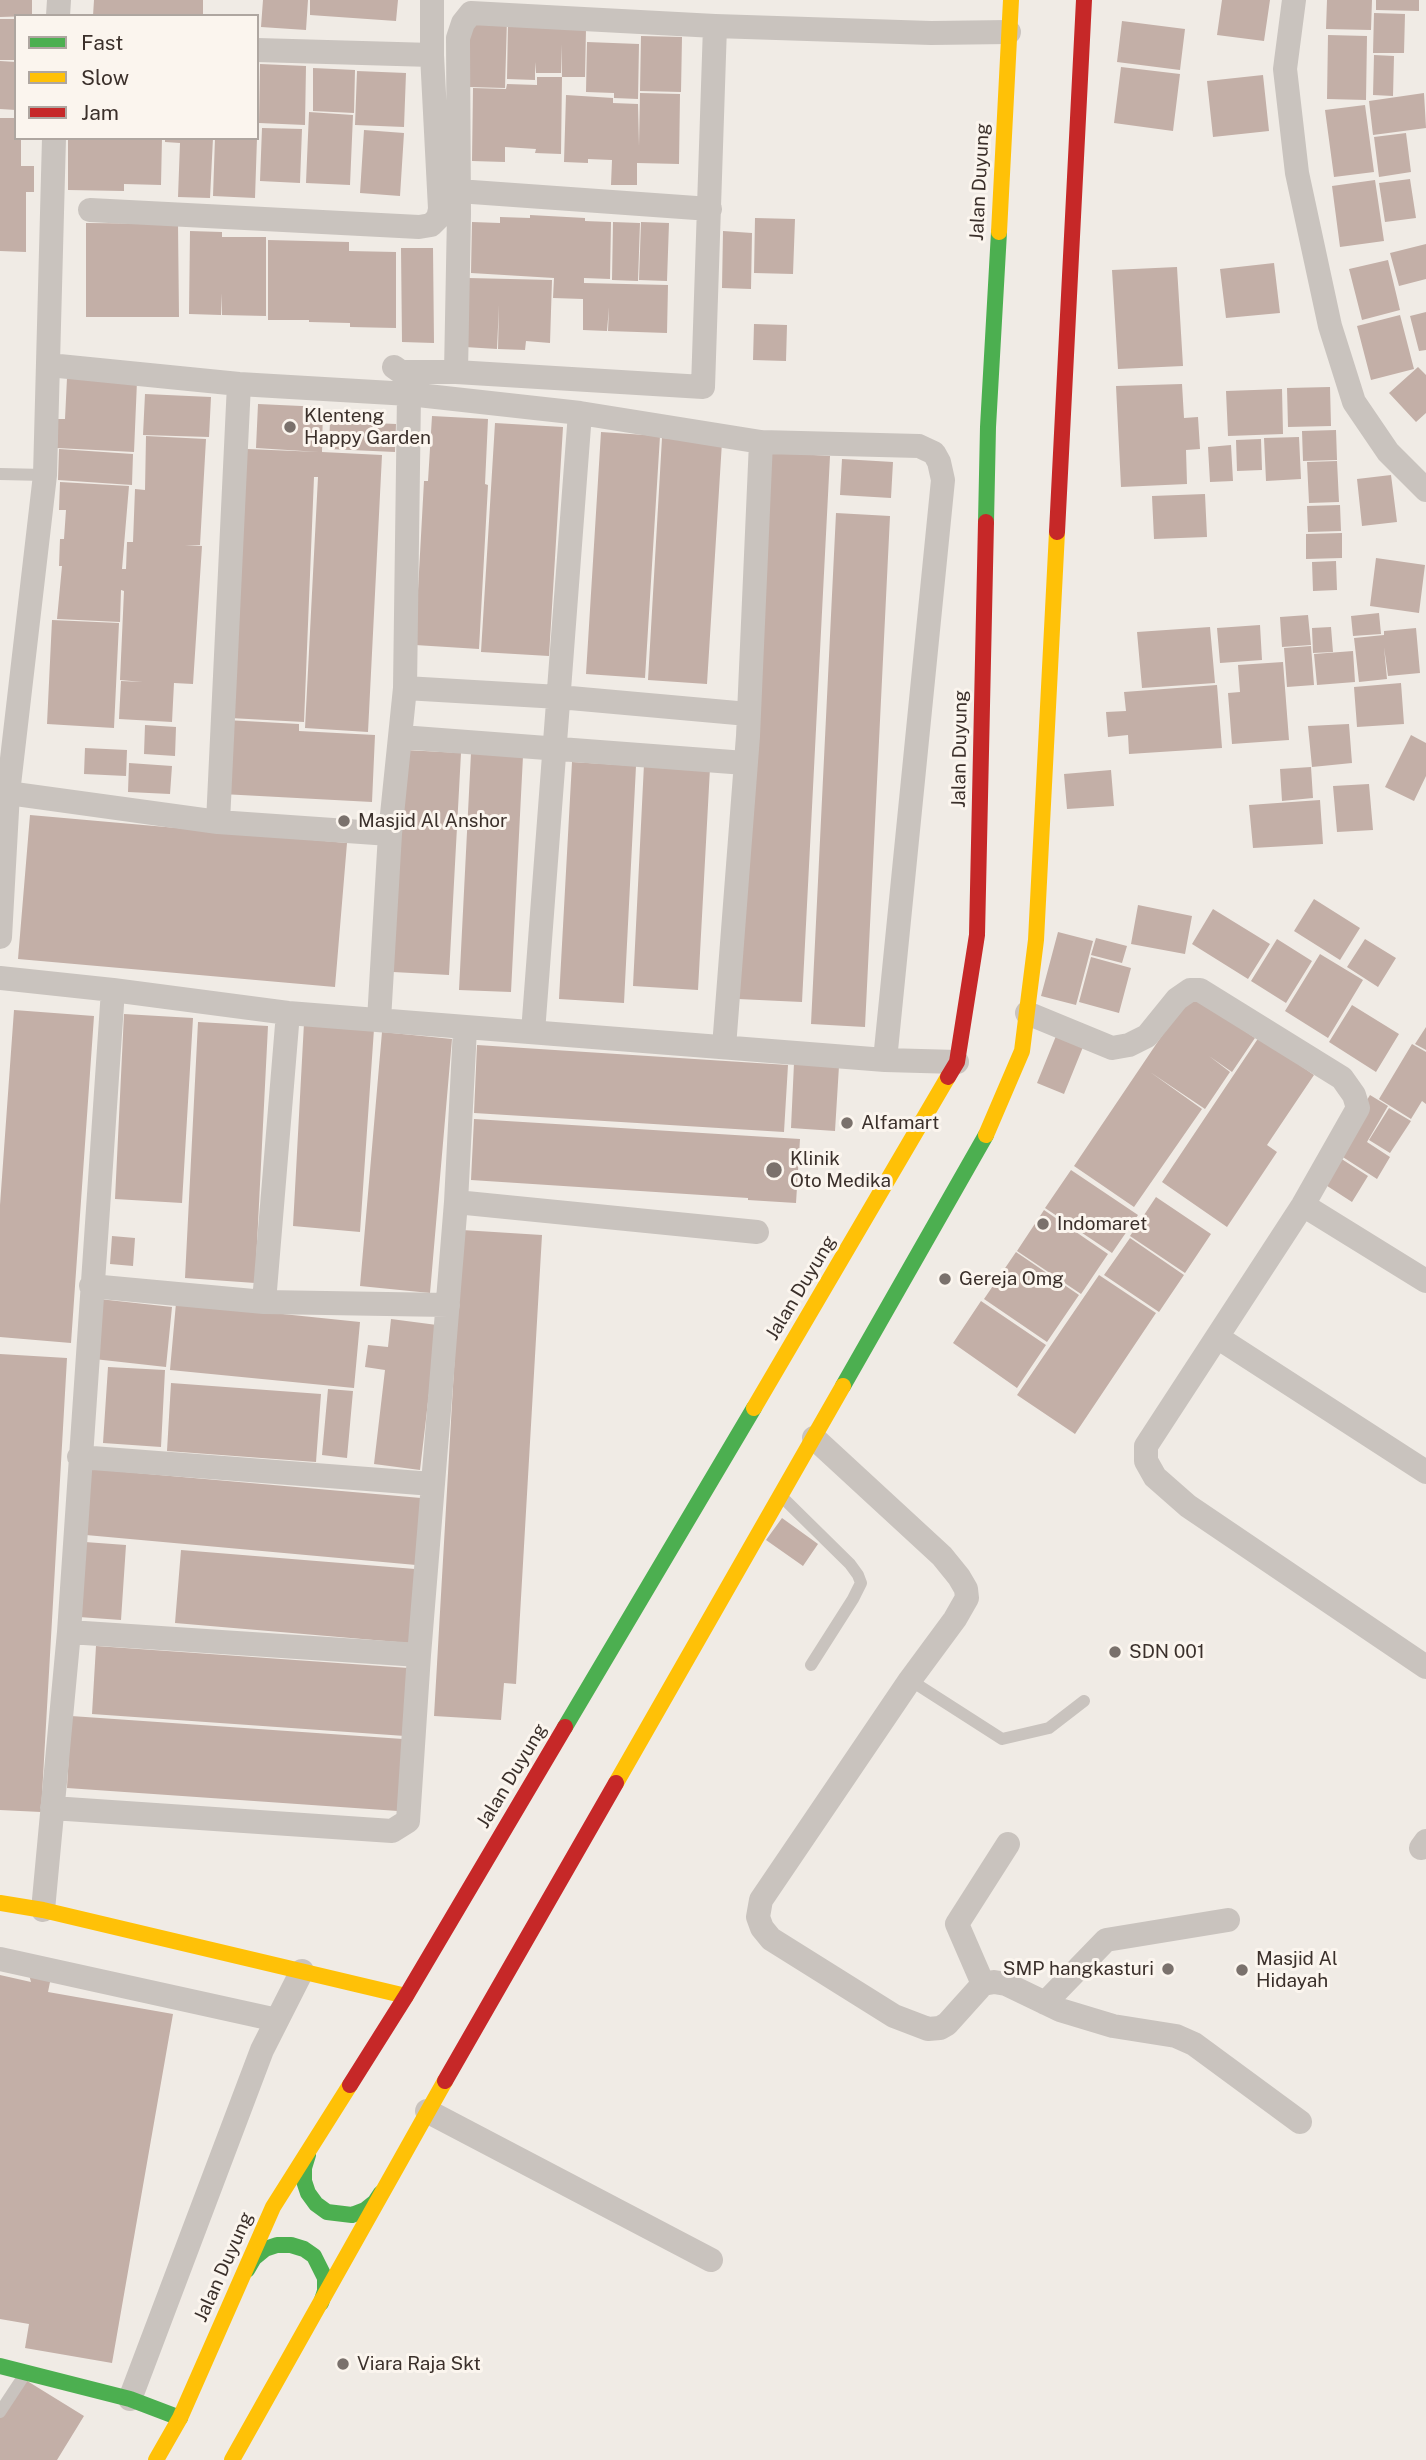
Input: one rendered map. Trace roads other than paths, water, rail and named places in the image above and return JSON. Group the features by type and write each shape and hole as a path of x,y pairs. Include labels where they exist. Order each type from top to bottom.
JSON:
{"main road":[{"name":"Jalan Duyung","path":"156,2460 180,2418 273,2207 406,1996 910,1146 957,1062 977,935 988,427 1012,0"},
{"path":"232,2460 427,2111 982,1143 1023,1051 1036,940 1084,0"},
{"path":"0,1903 43,1910 406,1996"},
{"path":"308,2155 304,2181 308,2193 316,2204 327,2212 352,2215 375,2202 382,2191"},
{"path":"247,2270 254,2258 265,2249 277,2245 291,2245 304,2249 314,2256 325,2278 321,2303"},
{"path":"0,2366 130,2399 180,2418"}],"street":[{"path":"90,210 419,227 431,225 438,218 440,209 432,55 432,0"},
{"path":"1294,0 1285,69 1297,173 1330,326 1354,402 1388,452 1426,490"},
{"path":"456,372 458,38 463,23 471,13 715,26 931,33 1009,32"},
{"path":"394,367 401,372 456,372 703,387 715,26"},
{"path":"259,50 432,55"},
{"path":"0,937 4,792 46,475 54,140"},
{"path":"458,191 710,209"},
{"path":"48,365 239,384 409,394 580,413 761,442 919,446 934,453 943,480 885,1060"},
{"path":"218,822 239,384"},
{"path":"379,1020 390,834 405,688 409,394"},
{"path":"533,1032 580,413"},
{"path":"724,1047 748,714 761,442"},
{"path":"405,688 559,697 748,714"},
{"path":"401,737 745,763"},
{"path":"4,792 218,822 390,834"},
{"path":"0,978 288,1013 465,1029 885,1060 957,1062"},
{"path":"43,1910 68,1632 113,990"},
{"path":"1027,1013 1112,1048 1129,1045 1147,1036 1177,999 1190,990 1200,990 1342,1078 1354,1095 1358,1108 1303,1205 1146,1446 1146,1461 1155,1477 1188,1506 1426,1667"},
{"path":"264,1302 288,1013"},
{"path":"52,1808 392,1831 408,1821 456,1202 465,1029"},
{"path":"456,1202 757,1232"},
{"path":"1303,1205 1426,1281"},
{"path":"91,1286 264,1302 448,1305"},
{"path":"1217,1337 1426,1472"},
{"path":"814,1438 942,1556 966,1589 967,1598 761,1900 758,1917 762,1927 771,1939 894,2016 928,2029 947,2024 983,1984 1006,1984 1060,2010 1113,2026 1176,2036 1194,2044 1300,2122"},
{"path":"79,1457 433,1484"},
{"path":"68,1632 419,1655"},
{"path":"983,1984 957,1924 1009,1844"},
{"path":"1045,2003 1107,1940 1228,1920"},
{"path":"0,1959 277,2020"},
{"path":"130,2399 262,2050 302,1971"},
{"path":"427,2111 711,2260"}],"lane":[{"path":"0,474 46,475"},
{"path":"781,1495 850,1564 859,1575 861,1583 811,1665"},
{"path":"910,1680 1002,1739 1049,1728 1084,1701"},
{"path":"0,2412 26,2372"}],"place":[{"name":"Klenteng Happy Garden","path":"290,427"},
{"name":"Masjid Al Anshor","path":"344,821"},
{"name":"Alfamart","path":"847,1123"},
{"name":"Klinik Oto Medika","path":"774,1170"},
{"name":"Indomaret","path":"1043,1224"},
{"name":"Gereja Omg","path":"945,1279"},
{"name":"SDN 001","path":"1115,1652"},
{"name":"SMP hangkasturi","path":"1168,1969"},
{"name":"Masjid Al Hidayah","path":"1242,1970"},
{"name":"Viara Raja Skt","path":"343,2364"}]}
